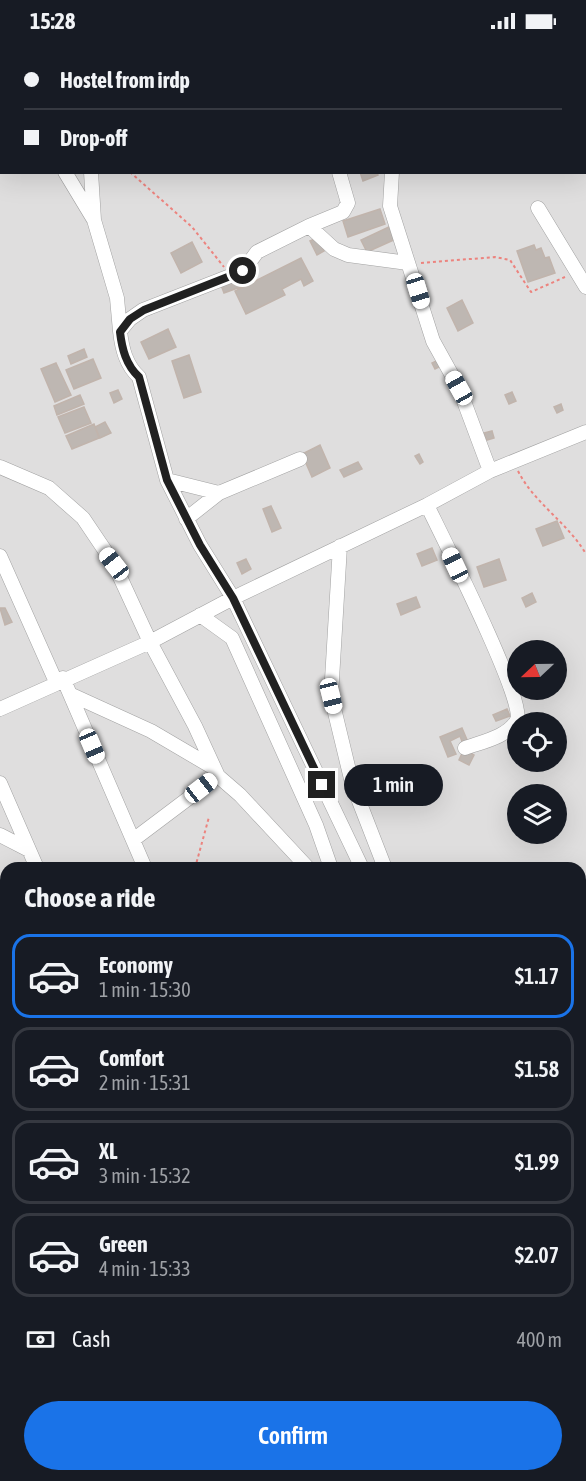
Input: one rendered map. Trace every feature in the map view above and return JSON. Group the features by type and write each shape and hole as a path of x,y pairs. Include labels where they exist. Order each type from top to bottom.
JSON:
{"street":[{"path":"66,174 94,220"},
{"path":"92,174 94,220 117,298 122,347 131,370 139,377 167,480 186,519 233,598 359,862"},
{"path":"120,332 130,319 144,310 243,271 257,252 343,212 348,203 347,190 340,174"},
{"path":"392,174 390,206 433,341 459,388 490,471"},
{"path":"538,208 581,269 586,287"},
{"path":"309,226 334,249 348,255 408,263"},
{"path":"0,709 59,680 150,642 233,598 427,505 490,471 586,432"},
{"path":"186,519 219,493 300,459"},
{"path":"0,467 49,488 83,518 114,564 150,642 195,726 216,772"},
{"path":"167,480 219,493"},
{"path":"427,505 516,696 520,714 518,720 506,731 465,748"},
{"path":"340,546 331,696 352,783 383,862"},
{"path":"0,556 59,680 72,695 108,786 142,862"},
{"path":"200,615 232,638 316,825 329,862"},
{"path":"72,695 151,731 216,772 302,862"},
{"path":"133,840 216,772"},
{"path":"0,783 34,862"},
{"path":"0,835 29,850"}],"path":[{"path":"132,174 192,227 224,264 226,278"},
{"path":"408,263 495,257 510,260 531,292 581,269"},
{"path":"513,461 528,487 550,510 554,518 574,535 586,554"},
{"path":"197,862 209,817"}],"shaded area":[{"path":"0,174 586,174 586,862 0,862"}],"building":[{"path":"361,174 378,174 378,175 363,181"},
{"path":"380,209 385,224 348,237 343,221"},
{"path":"393,225 398,238 367,252 361,240"},
{"path":"317,238 324,251 317,255 310,241"},
{"path":"192,242 202,262 181,273 171,253"},
{"path":"534,245 536,250 541,248 545,258 549,257 555,273 528,282 517,251"},
{"path":"301,258 313,281 304,286 301,279 282,289 285,295 246,314 235,291"},
{"path":"239,277 243,286 224,293 221,285"},
{"path":"462,300 473,323 458,331 447,308"},
{"path":"168,329 176,347 149,359 141,342"},
{"path":"84,349 87,357 71,364 68,356"},
{"path":"189,355 201,392 184,398 172,361"},
{"path":"93,359 101,378 74,389 66,370"},
{"path":"438,360 441,366 435,369 432,363"},
{"path":"56,363 71,395 55,402 41,369"},
{"path":"118,390 122,399 114,403 110,393"},
{"path":"512,392 516,401 509,404 505,395"},
{"path":"80,395 84,404 57,415 54,406"},
{"path":"561,404 563,410 557,413 554,407"},
{"path":"84,407 91,423 65,433 58,417"},
{"path":"105,422 111,433 100,438 95,427"},
{"path":"94,424 99,438 72,449 66,436"},
{"path":"492,431 494,438 487,440 484,433"},
{"path":"320,445 330,468 312,477 302,454"},
{"path":"419,454 423,462 420,464 415,456"},
{"path":"358,462 362,469 344,477 340,470"},
{"path":"271,506 281,528 272,532 263,509"},
{"path":"557,521 564,538 543,546 536,529"},
{"path":"432,548 437,560 422,566 417,554"},
{"path":"246,559 251,569 242,574 237,563"},
{"path":"499,559 506,580 484,587 477,567"},
{"path":"532,593 536,602 526,607 522,598"},
{"path":"416,597 420,607 401,615 397,604"},
{"path":"0,608 5,608 12,622 5,625"},
{"path":"507,709 508,712 507,717 496,721 493,715"},
{"path":"462,728 468,742 463,744 460,736 450,741 456,754 448,757 440,737"},
{"path":"464,749 474,755 469,765 459,760"}],"route":[{"path":"243,271 189,290 144,310 130,319 120,332 122,347 131,370 139,377 167,480 200,545 233,598 322,785"}]}
